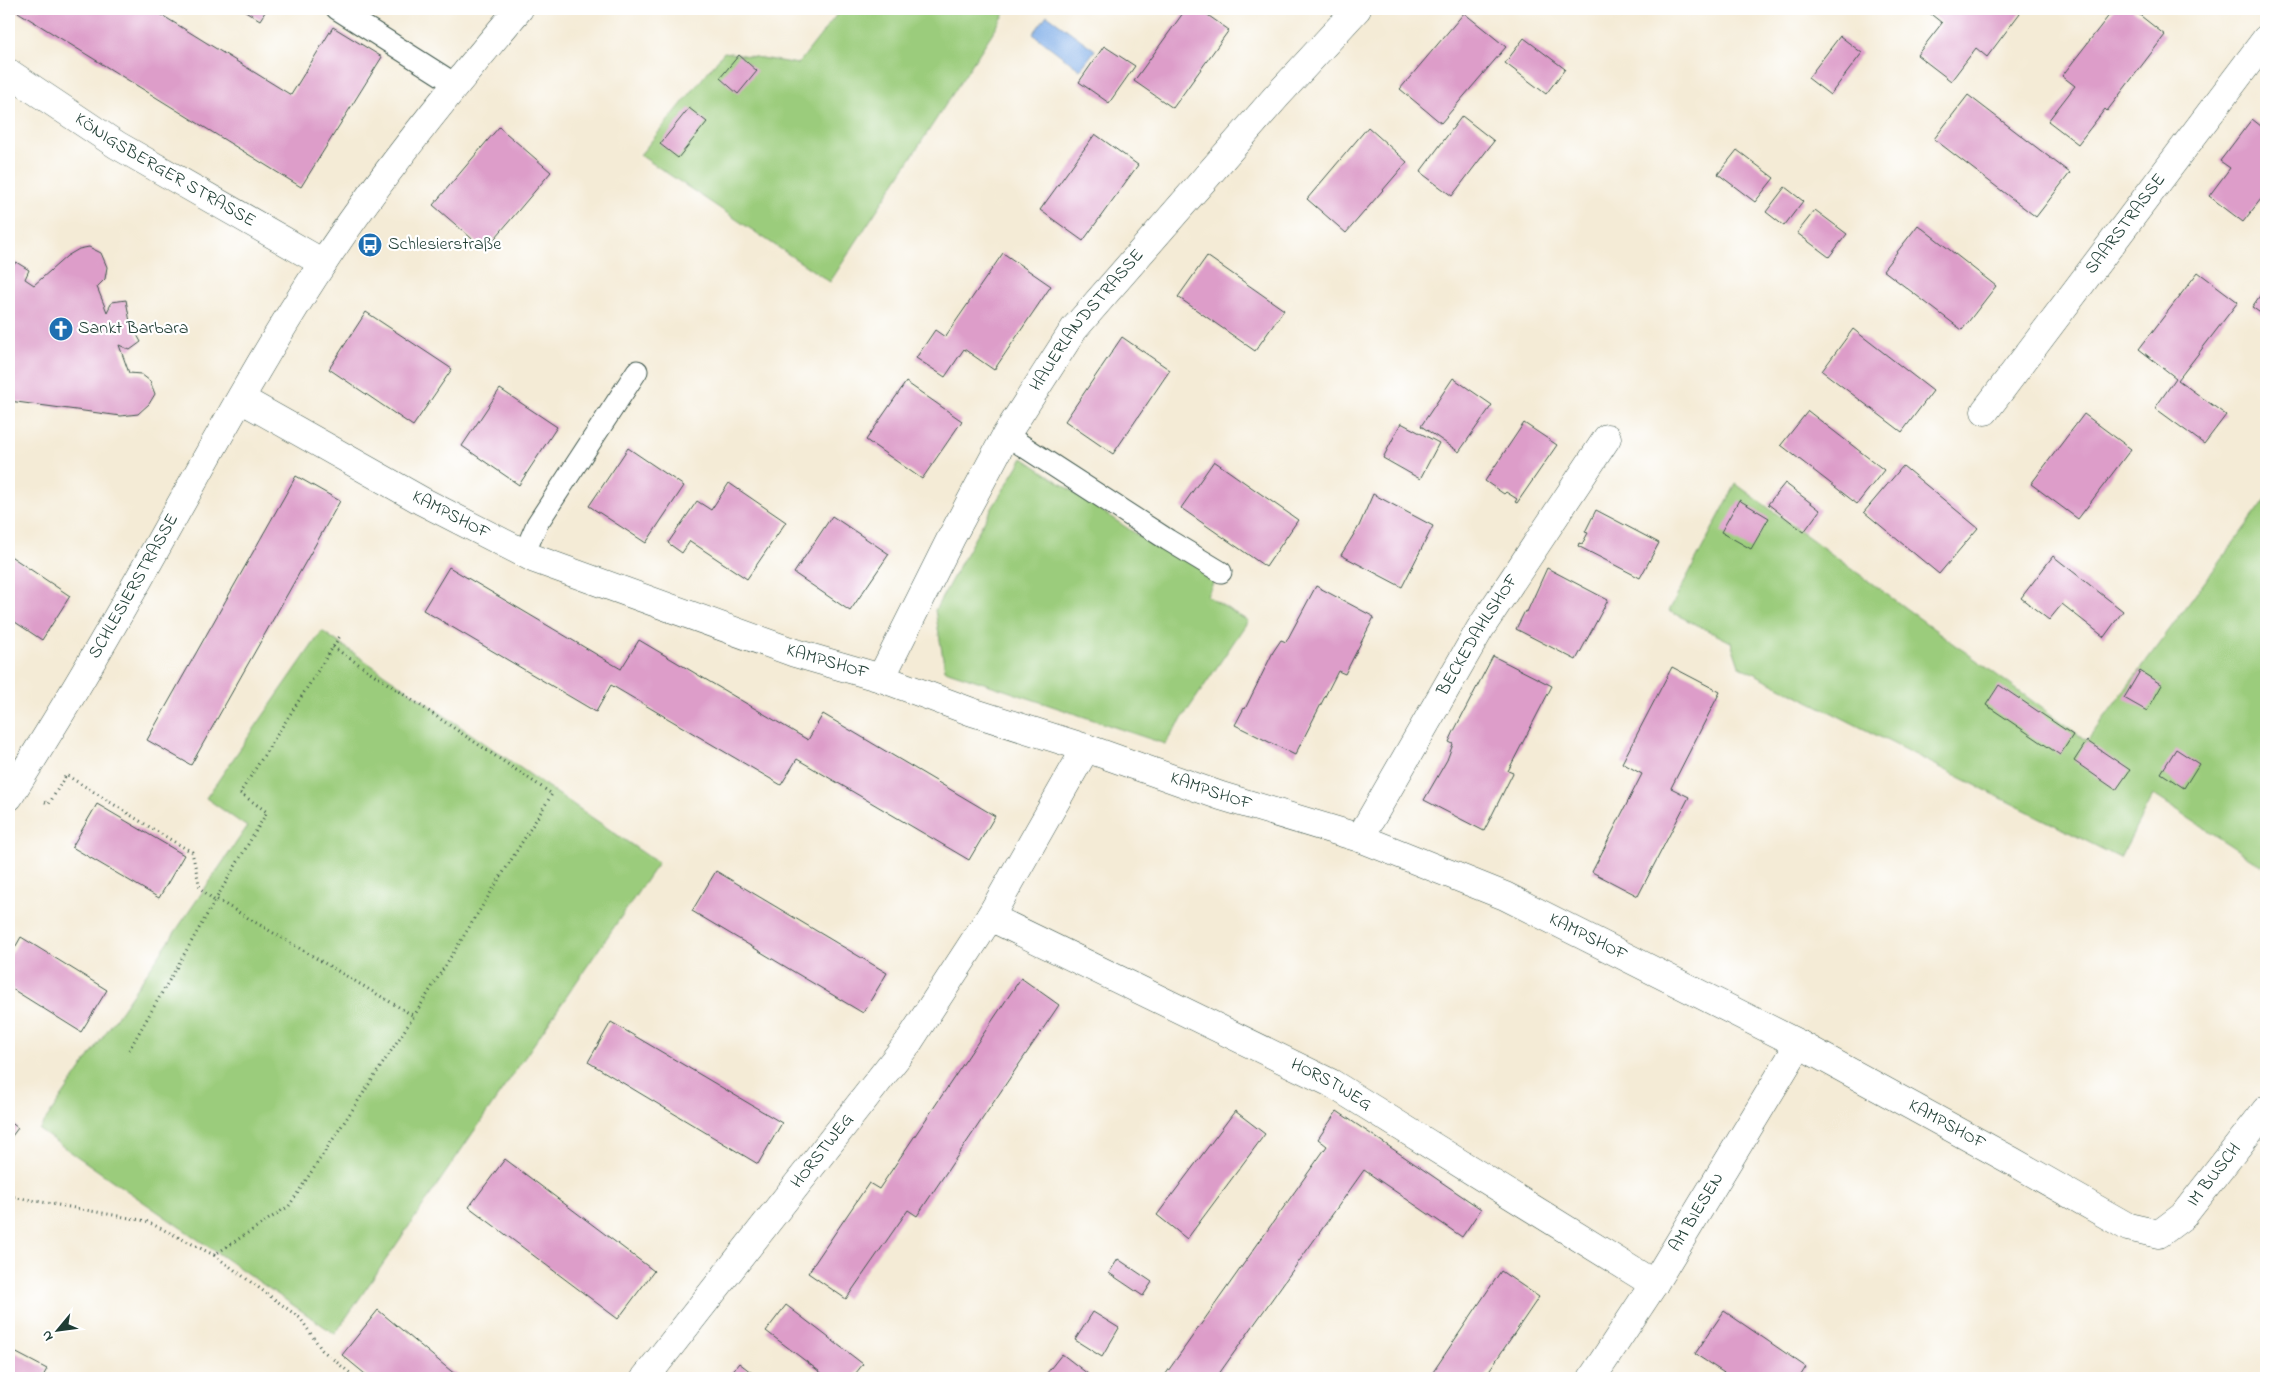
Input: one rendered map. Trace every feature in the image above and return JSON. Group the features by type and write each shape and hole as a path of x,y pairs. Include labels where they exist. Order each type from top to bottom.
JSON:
{"street":[{"name":"SCHLESIERSTRASSE","path":"12,791 91,664 194,478 323,263 400,156 455,84 519,9"},
{"name":"HAUERLANDSTRASSE","path":"881,678 951,538 1006,434 1074,329 1276,97 1357,9"},
{"name":"SAARSTRASSE","path":"1985,411 2266,39"},
{"name":"KÖNIGSBERGER STRASSE","path":"9,73 117,145 323,263"},
{"name":"KAMPSHOF","path":"241,399 422,501 524,554 796,653 881,678 972,712 1086,748 1220,796 1360,838 1505,896 1799,1044 2004,1156 2128,1227 2159,1234"},
{"name":"BECKEDAHLSHOF","path":"1360,838 1480,629 1607,438"},
{"name":"HORSTWEG","path":"645,1378 908,1043 990,917 1086,748"},
{"name":"HORSTWEG","path":"990,917 1331,1083 1654,1284"},
{"name":"AM BIESEN","path":"1592,1378 1654,1284 1799,1044"},
{"name":"IM BUSCH","path":"2159,1234 2183,1216 2266,1110"}],"lane":[{"path":"336,9 455,84"},
{"path":"524,554 537,524 637,371"},
{"path":"1006,434 1168,540 1221,572"}],"path":[{"path":"129,1050 267,812 240,793 340,636"},
{"path":"214,1255 289,1206 414,1016 552,794 333,647"},
{"path":"12,791 48,804 66,775 192,852 200,888 216,900 414,1016"},
{"path":"9,1196 146,1221 214,1255 300,1318 322,1350 356,1378"}],"green space":[{"path":"841,9 1008,9 830,282 640,155 724,52 798,64"},
{"path":"1023,458 1154,546 1168,544 1215,579 1207,596 1248,621 1165,744 945,670 935,610 983,523"},
{"path":"1736,484 2087,741 2266,499 2266,859 2262,866 2153,795 2120,858 1739,666 1731,642 1669,611"},
{"path":"322,631 658,863 335,1334 39,1130 247,827 206,798"}],"water":[{"path":"1047,15 1095,50 1080,70 1033,34"}],"building":[{"path":"13,9 152,9 291,95 333,27 382,57 301,187"},
{"path":"242,9 267,9 260,20"},
{"path":"1186,9 1199,9 1229,30 1173,108 1134,81"},
{"path":"1929,9 2023,9 1987,57 1976,48 1951,81 1917,55 1942,23 1927,11"},
{"path":"2114,9 2132,9 2165,35 2107,111 2105,109 2078,144 2048,121 2075,86 2062,76"},
{"path":"1464,13 1506,47 1441,123 1400,89"},
{"path":"1840,36 1862,53 1830,95 1808,78"},
{"path":"1524,38 1565,69 1546,94 1505,63"},
{"path":"1104,46 1135,66 1109,103 1079,82"},
{"path":"739,55 757,71 738,94 720,78"},
{"path":"1968,95 2070,173 2036,217 1934,139"},
{"path":"689,108 707,122 678,158 660,144"},
{"path":"1462,116 1494,141 1452,196 1420,172"},
{"path":"2252,119 2266,130 2266,203 2261,199 2243,222 2209,196 2230,168 2220,161"},
{"path":"499,127 551,172 485,250 433,205"},
{"path":"1368,127 1407,162 1346,233 1307,199"},
{"path":"1095,134 1138,165 1083,241 1040,210"},
{"path":"1737,150 1774,178 1755,202 1718,174"},
{"path":"1785,187 1803,201 1784,226 1766,212"},
{"path":"1815,210 1847,234 1829,257 1797,233"},
{"path":"1918,225 1996,286 1962,330 1883,270"},
{"name":"Sankt Barbara","path":"89,247 101,253 107,267 105,279 97,287 107,312 112,302 126,300 130,322 141,342 130,350 119,345 129,373 141,374 150,381 155,394 149,404 138,414 121,416 9,401 9,270 16,262 29,270 25,279 34,285 67,256 79,249"},
{"path":"1003,253 1051,286 994,370 964,349 945,377 916,358 935,330 945,337"},
{"path":"1207,256 1284,310 1255,351 1178,297"},
{"path":"2198,272 2238,302 2178,380 2226,415 2204,444 2155,408 2176,378 2139,349"},
{"path":"2266,287 2266,317 2252,307"},
{"path":"366,312 452,369 413,426 329,369"},
{"path":"1853,329 1933,391 1902,432 1822,371"},
{"path":"1122,337 1170,370 1113,454 1065,421"},
{"path":"1453,378 1492,405 1459,452 1421,426"},
{"path":"906,382 962,421 922,479 866,440"},
{"path":"500,389 557,427 519,485 462,446"},
{"path":"1808,411 1884,470 1857,504 1781,445"},
{"path":"2084,414 2131,449 2078,519 2031,484"},
{"path":"1401,423 1439,443 1420,479 1383,458"},
{"path":"1524,423 1557,445 1517,503 1515,502 1517,499 1506,492 1504,494 1485,481"},
{"path":"628,448 684,486 646,543 589,506"},
{"path":"1214,461 1298,520 1266,567 1181,508"},
{"path":"1903,466 1978,528 1939,574 1864,512"},
{"path":"296,476 340,501 191,765 147,740"},
{"path":"729,483 786,522 747,579 690,541 682,553 668,543 697,501 711,510"},
{"path":"1785,483 1820,510 1804,532 1768,504"},
{"path":"1373,494 1433,526 1402,587 1341,555 1359,526"},
{"path":"1739,500 1769,518 1751,549 1721,532"},
{"path":"1596,510 1659,543 1640,578 1578,546 1579,543 1582,544 1588,533 1585,532"},
{"path":"832,516 889,554 850,611 794,573"},
{"path":"9,555 70,596 42,640 9,618"},
{"path":"2053,556 2123,611 2104,637 2062,604 2049,620 2021,598"},
{"path":"449,567 621,669 639,640 808,740 823,714 995,816 969,860 797,759 781,785 611,685 596,712 423,610"},
{"path":"1547,568 1608,600 1576,660 1516,629 1525,611 1527,612"},
{"path":"1316,586 1374,617 1345,674 1338,671 1295,755 1235,725 1273,652 1281,640 1286,642"},
{"path":"1493,656 1552,686 1508,771 1513,773 1484,831 1424,800 1447,760 1453,744 1449,742"},
{"path":"1672,667 1720,692 1671,788 1689,797 1638,896 1592,872 1642,774 1622,763"},
{"path":"2140,671 2162,685 2147,711 2124,698"},
{"path":"1999,685 2073,735 2060,755 1986,705"},
{"path":"2087,741 2130,770 2116,790 2074,761"},
{"path":"2176,749 2199,764 2184,788 2161,773"},
{"path":"97,804 184,855 159,898 72,847"},
{"path":"716,871 887,973 863,1013 692,911"},
{"path":"21,937 107,990 81,1032 9,987 9,958"},
{"path":"1021,978 1059,1005 917,1216 908,1210 846,1299 808,1273 869,1183 879,1189"},
{"path":"611,1022 782,1123 758,1164 588,1062"},
{"path":"1235,1111 1265,1134 1187,1239 1157,1215"},
{"path":"1337,1111 1481,1209 1462,1237 1364,1170 1216,1378 1163,1378 1327,1146 1318,1139"},
{"path":"9,1121 18,1128 9,1140"},
{"path":"505,1159 654,1271 618,1319 469,1207"},
{"path":"1118,1259 1152,1282 1143,1296 1109,1273"},
{"path":"1501,1271 1539,1297 1484,1378 1429,1378"},
{"path":"786,1305 863,1364 852,1378 828,1378 766,1331"},
{"path":"378,1310 461,1378 370,1378 342,1355"},
{"path":"1724,1311 1806,1367 1799,1378 1732,1378 1695,1354"},
{"path":"1093,1312 1119,1328 1102,1357 1075,1340"},
{"path":"9,1349 47,1369 42,1378 9,1378"},
{"path":"1062,1354 1088,1374 1085,1378 1043,1378"},
{"path":"739,1363 759,1378 727,1378"}],"place":[{"name":"Schlesierstraße","path":"370,245"},
{"name":"Sankt Barbara","path":"61,329"}]}
